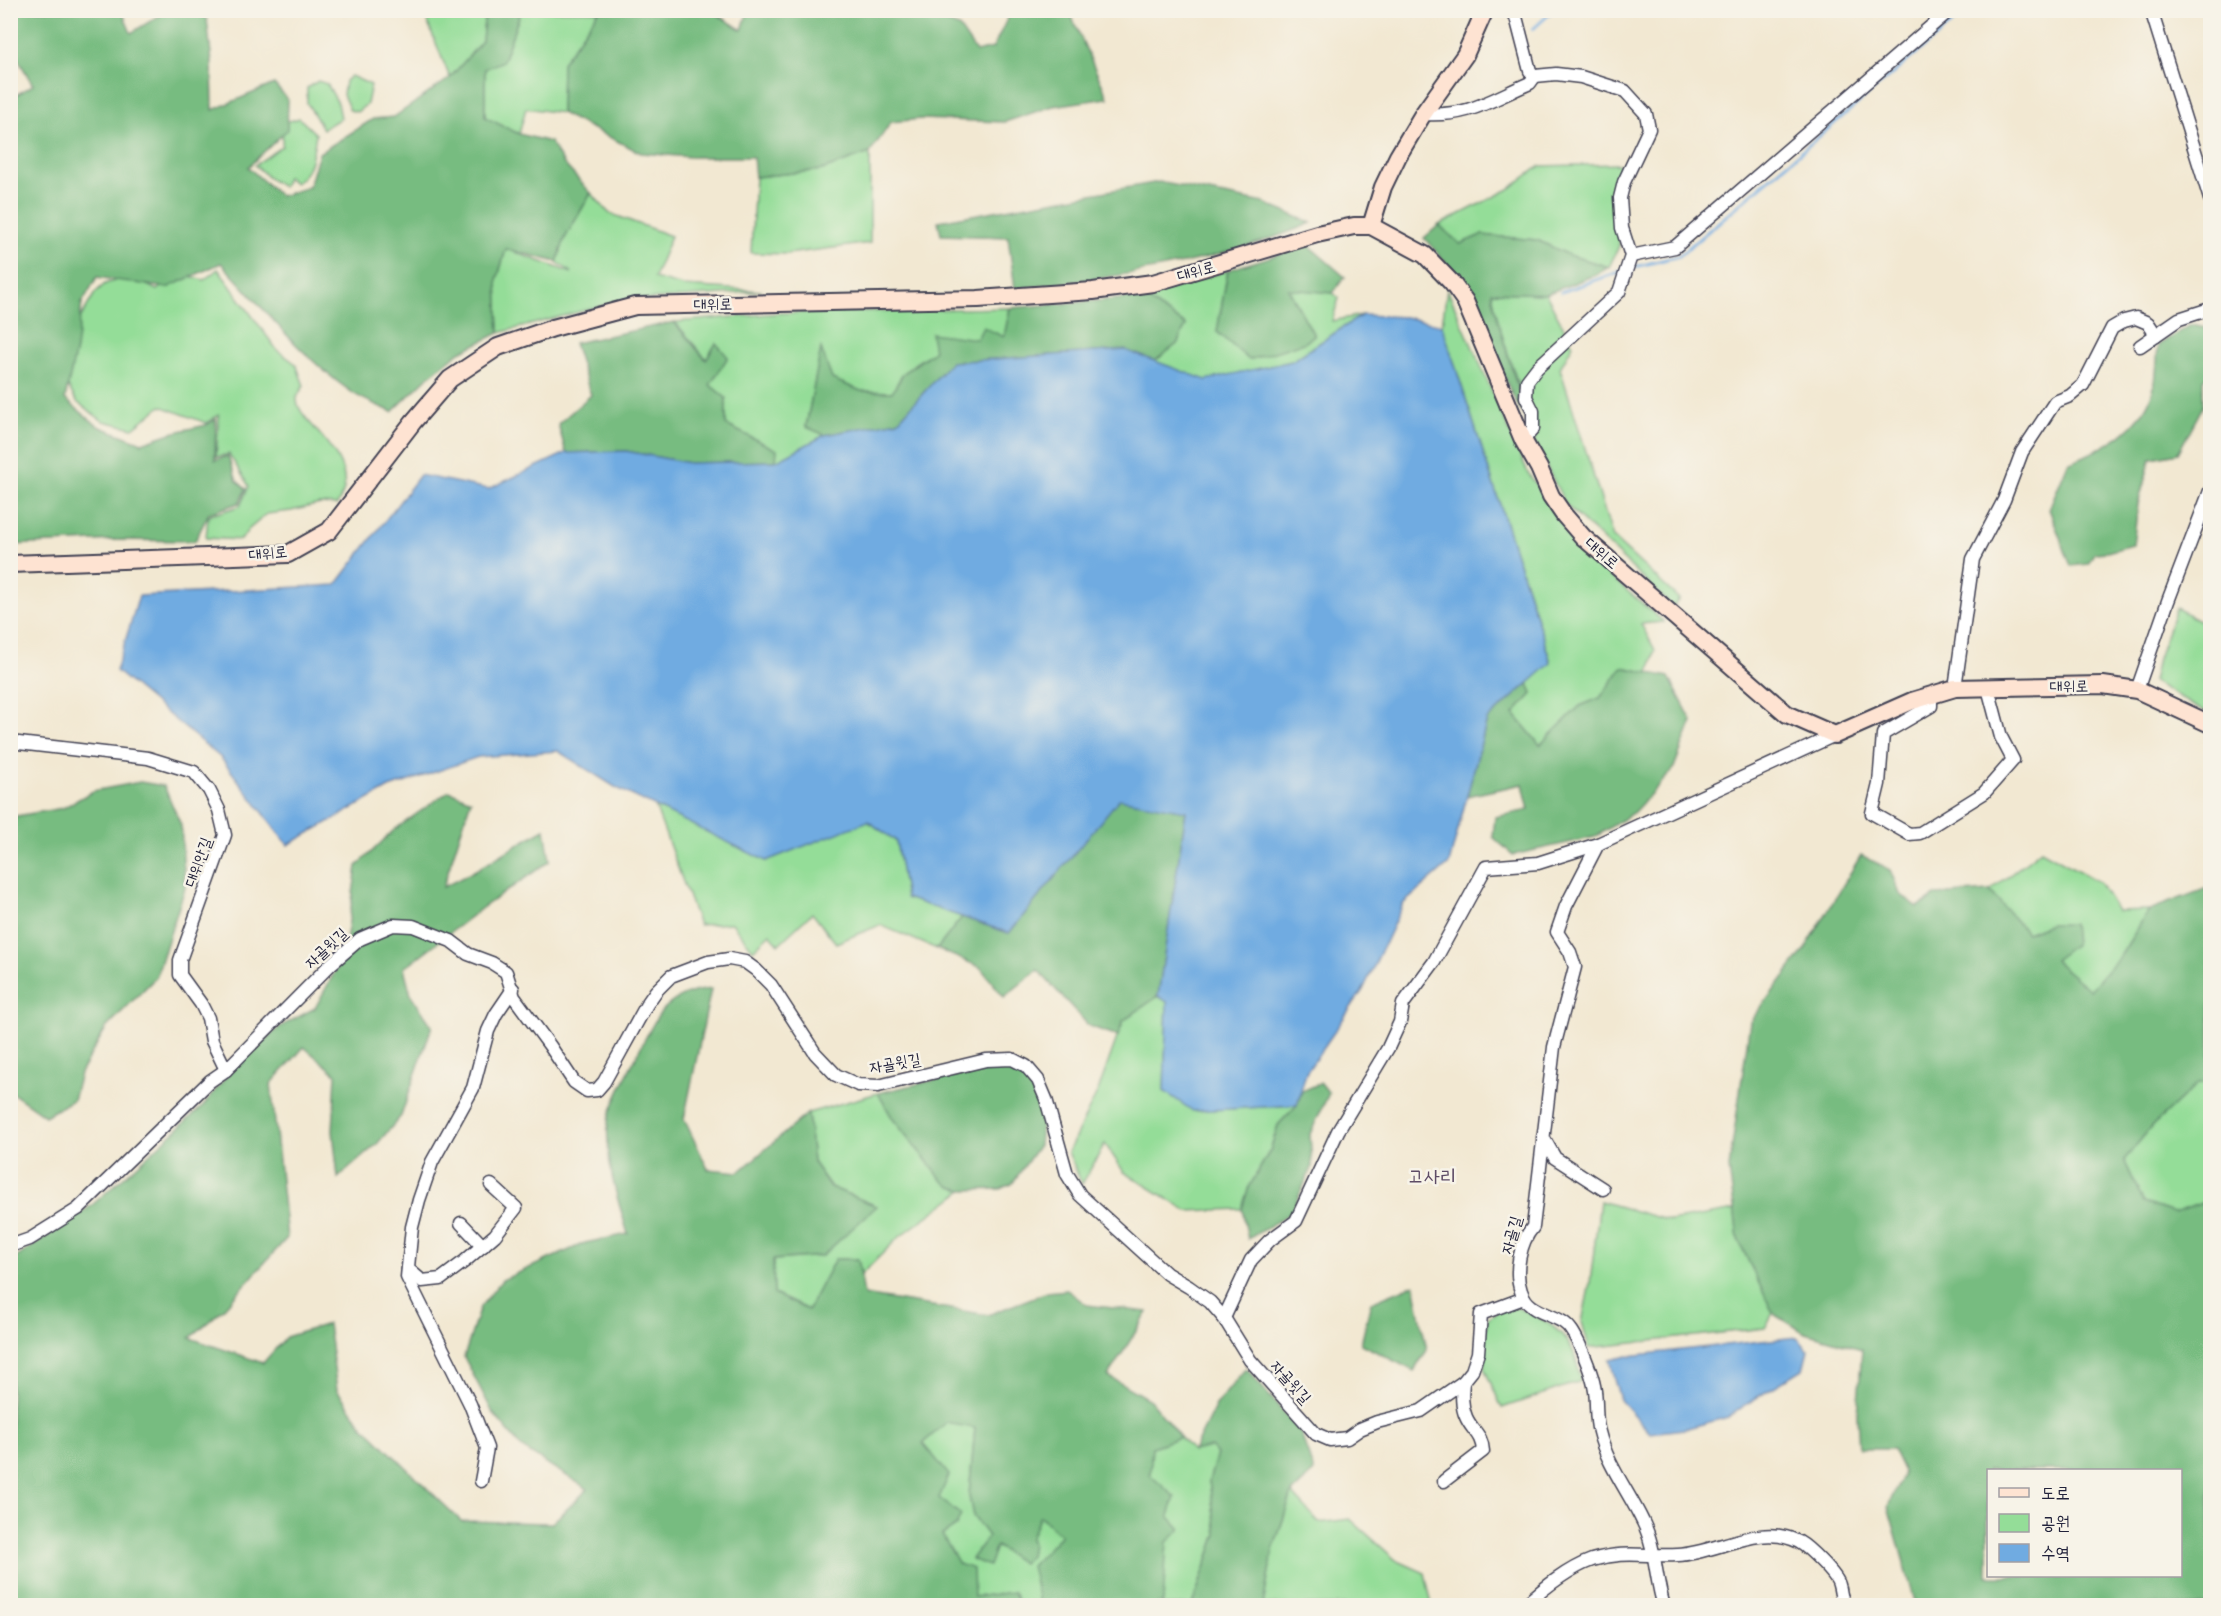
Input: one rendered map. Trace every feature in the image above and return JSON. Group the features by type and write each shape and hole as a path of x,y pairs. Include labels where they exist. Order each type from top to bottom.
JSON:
{"main road":[{"path":"1371,225 1383,187 1423,114 1465,55 1485,10"},
{"name":"대위로","path":"10,564 288,554 329,531 413,422 450,379 459,372 498,347 553,328 635,306 978,299 1093,291 1153,283 1317,234 1354,226 1371,225 1425,255 1452,283 1465,301 1523,440 1551,496 1564,515 1583,537 1787,714 1836,735 1912,700 1956,688 2103,685 2137,690 2209,721"}],"street":[{"path":"1512,10 1516,17 1530,71 1535,76"},
{"path":"1628,265 1675,247 1950,10"},
{"path":"2151,10 2211,199"},
{"path":"1423,114 1445,115 1482,106 1530,83 1535,76 1556,74 1581,77 1625,91 1646,114 1649,129 1624,182 1620,198 1628,265 1619,292 1537,368 1527,381 1526,398 1533,411 1533,429 1523,440"},
{"path":"2140,346 2180,319 2211,309"},
{"path":"1956,688 1973,559 2004,500 2022,452 2055,402 2070,396 2083,385 2112,328 2124,321 2136,318 2148,323 2156,335"},
{"path":"2137,690 2211,491"},
{"path":"2195,529 2211,518"},
{"path":"1931,696 1931,706 1883,734 1879,784 1872,813 1908,834 1920,833 1984,793 2013,760 2001,737 1988,688"},
{"path":"1224,1318 1251,1260 1270,1240 1296,1221 1338,1131 1388,1048 1400,1022 1403,1004 1434,962 1486,867 1538,863 1598,844 1836,735"},
{"name":"대위안길","path":"10,742 148,758 194,772 209,790 219,810 225,835 180,960 180,975 208,1018 212,1041 226,1070"},
{"name":"자골길","path":"1524,1298 1517,1276 1525,1236 1533,1227 1554,1047 1575,967 1570,952 1557,932 1566,906 1598,844"},
{"name":"자골윗길","path":"10,1246 30,1239 78,1209 210,1081 226,1070 331,964 360,939 393,925 413,926 450,941 468,954 492,963 506,972 514,997 574,1082 587,1091 597,1090 604,1082 647,1004 671,976 708,962 729,960 745,962 756,970 771,985 815,1053 836,1076 858,1085 878,1086 986,1060 1012,1059 1026,1066 1038,1080 1046,1099 1067,1174 1080,1195 1167,1274 1210,1302 1224,1318 1250,1360 1316,1434 1330,1440 1347,1438 1360,1429 1377,1422 1421,1411 1463,1382 1472,1371 1478,1353 1481,1314 1524,1298"},
{"path":"481,1481 488,1448 470,1404 407,1277 412,1227 418,1200 432,1162 473,1088 488,1031 496,1014 513,989"},
{"path":"1543,1137 1556,1158 1603,1189"},
{"path":"408,1269 422,1281 441,1279 495,1235 516,1208 491,1185"},
{"path":"461,1223 483,1246"},
{"path":"1524,1298 1527,1304 1572,1329 1595,1389 1598,1431 1604,1449 1644,1524 1664,1605"},
{"path":"1444,1481 1483,1451 1483,1440 1466,1417 1461,1401 1463,1382"},
{"path":"1524,1605 1562,1576 1591,1561 1623,1553 1678,1555 1701,1553 1724,1543 1776,1535 1800,1542 1822,1563 1839,1584 1839,1596 1846,1605"}],"green space":[{"path":"11,10 122,11 131,33 167,11 198,11 207,19 212,63 213,110 274,84 288,100 287,130 248,167 280,196 309,187 319,153 373,119 394,117 450,78 482,41 485,11 521,11 503,61 485,69 485,117 519,134 550,142 564,164 591,193 565,238 557,262 506,249 497,280 499,333 460,352 428,377 392,412 365,400 332,377 282,330 221,263 167,288 97,277 82,303 76,349 65,399 98,426 142,443 206,425 216,419 215,460 228,456 237,481 246,489 239,503 209,513 195,541 115,540 11,545 11,98 33,85 11,47"},
{"path":"423,11 485,11 482,41 450,78"},
{"path":"521,11 599,11 562,63 561,113 526,108 519,134 485,118 485,68 503,61"},
{"path":"599,11 712,11 742,30 748,11 926,11 932,17 959,27 976,52 993,48 1011,11 1069,11 1108,98 1053,106 1005,122 921,119 891,122 870,153 822,170 755,177 753,157 691,157 641,153 561,113 562,63"},
{"path":"351,76 371,85 367,104 357,112 350,110 343,95 345,81"},
{"path":"318,81 327,84 338,103 341,118 323,129 307,103 307,88"},
{"path":"299,118 316,134 313,155 301,179 295,183 287,177 283,187 271,180 255,165 282,146 283,123"},
{"path":"870,153 870,243 787,254 751,253 755,177 822,170"},
{"path":"1620,164 1619,246 1609,267 1569,255 1537,240 1481,235 1460,244 1439,225 1509,189 1540,166"},
{"path":"1159,182 1264,203 1311,223 1240,249 1203,259 1128,274 1015,289 1008,237 941,235 938,221"},
{"path":"591,193 609,213 671,236 654,278 683,286 762,291 616,302 499,333 497,280 506,249 572,273 557,262 565,238"},
{"path":"1439,225 1460,244 1481,235 1537,240 1569,255 1609,267 1546,294 1492,292 1526,418 1511,392 1472,298 1453,271 1424,238"},
{"path":"1308,245 1345,277 1333,293 1288,289 1314,335 1306,342 1249,360 1217,332 1228,270"},
{"path":"218,269 277,350 296,364 304,386 297,398 298,406 331,448 344,474 344,490 337,505 320,504 267,514 248,530 241,540 206,538 208,516 240,506 249,486 229,454 216,457 219,415 206,423 161,406 133,428 103,421 77,402 63,378 71,334 95,293 105,284 129,276 157,290 178,273 204,280"},
{"path":"1228,270 1217,332 1314,335 1288,288 1333,293 1339,298 1332,321 1362,315 1292,361 1206,381 1155,361 1177,344 1186,325 1143,297"},
{"path":"1447,289 1528,473 1585,555 1664,622 1641,624 1655,650 1649,673 1622,667 1600,698 1580,706 1540,745 1514,714 1532,694 1528,683 1551,662 1442,325"},
{"path":"1492,292 1546,294 1573,345 1560,368 1613,538 1679,599 1673,607 1566,505 1536,446 1526,418 1517,381 1496,317"},
{"path":"1143,297 1186,325 1177,344 1155,361 1125,350 951,362 898,421 825,435 806,427 821,348 832,379 861,391 892,392 904,373 934,351 931,333 977,339 983,327 1004,337 1010,308"},
{"path":"1010,308 1004,338 977,340 939,350 915,363 905,372 893,392 861,391 832,379 821,350 806,426 825,435 776,461 776,450 726,425 726,398 710,385 707,360 675,322 780,313"},
{"path":"674,322 706,360 716,343 728,357 710,385 726,398 726,425 777,450 776,461 689,463 626,451 566,453 558,424 591,395 574,343"},
{"path":"2191,325 2210,329 2210,373 2203,379 2203,406 2178,453 2151,458 2138,504 2133,545 2094,553 2088,564 2071,566 2049,509 2068,463 2108,444 2132,425 2149,401 2154,387 2158,345"},
{"path":"2176,608 2210,626 2210,703 2206,712 2153,682 2158,658"},
{"path":"1622,667 1669,677 1692,721 1673,770 1634,812 1595,837 1513,855 1493,837 1495,817 1529,810 1523,784 1467,796 1487,720 1528,683 1532,694 1514,714 1540,745 1580,706 1600,698"},
{"path":"140,782 164,786 181,825 185,888 156,977 106,1028 80,1073 73,1100 45,1116 11,1092 11,817 63,808 93,791"},
{"path":"449,791 471,800 443,887 545,829 550,861 482,908 404,968 411,995 432,1026 401,1116 377,1144 338,1178 333,1131 336,1074 304,1047 271,1084 287,1238 223,1309 190,1338 263,1363 286,1337 328,1324 337,1390 363,1426 461,1521 552,1523 588,1489 522,1448 493,1413 464,1357 480,1307 502,1280 585,1243 628,1234 610,1165 608,1122 610,1114 632,1065 662,1011 685,995 711,989 684,1119 708,1169 739,1172 808,1113 813,1162 830,1187 877,1206 822,1256 773,1260 774,1294 808,1310 835,1259 858,1259 864,1295 988,1315 1047,1292 1067,1290 1087,1305 1148,1312 1108,1376 1150,1400 1180,1437 1152,1447 1150,1475 1175,1497 1169,1516 1181,1529 1167,1542 1163,1602 1155,1605 1040,1605 1031,1566 1061,1535 1040,1516 1030,1538 1032,1544 1030,1556 1022,1563 996,1546 989,1566 971,1559 988,1536 973,1516 969,1496 975,1428 946,1423 923,1443 949,1475 939,1498 961,1515 956,1526 942,1535 959,1564 973,1569 974,1597 1014,1592 1019,1605 11,1606 11,1258 17,1257 91,1206 203,1106 234,1067 281,1026 315,1008 344,955 357,866 394,830"},
{"path":"1119,798 1186,811 1158,996 1123,1021 1118,1036 1089,1026 1038,970 1004,997 980,967 937,949 962,917 1009,933"},
{"path":"655,806 766,861 867,821 896,841 906,898 962,917 937,949 880,925 836,943 812,913 779,944 770,934 753,950 732,923 699,925"},
{"path":"2041,850 2099,882 2117,911 2149,910 2121,955 2090,991 2053,959 2050,924 2027,933 1990,891"},
{"path":"1861,855 1890,870 1900,894 1918,907 1937,895 1990,891 2027,933 2050,924 2073,924 2075,944 2054,960 2090,990 2121,955 2149,910 2210,887 2210,1082 2198,1083 2152,1126 2124,1160 2144,1203 2174,1213 2210,1200 2210,1605 1916,1605 1888,1506 1904,1472 1893,1449 1859,1449 1857,1415 1862,1349 1805,1333 1773,1313 1738,1239 1729,1168 1750,1022 1805,949"},
{"path":"1158,996 1167,1001 1164,1091 1194,1111 1297,1105 1278,1125 1271,1148 1248,1189 1242,1209 1187,1211 1124,1172 1105,1144 1082,1184 1068,1152 1098,1091 1123,1021"},
{"path":"1013,1065 1033,1090 1042,1117 1039,1145 1012,1184 1001,1189 963,1190 951,1187 943,1181 893,1119 878,1093 957,1075"},
{"path":"2210,1082 2210,1200 2174,1214 2144,1203 2124,1160 2152,1126 2198,1083"},
{"path":"1321,1083 1329,1093 1310,1134 1312,1167 1291,1213 1248,1239 1242,1209 1248,1189 1271,1149 1278,1125 1297,1105 1302,1091"},
{"path":"878,1093 893,1119 943,1181 951,1187 963,1190 898,1238 861,1275 858,1259 835,1259 808,1310 774,1294 773,1260 822,1256 876,1206 831,1187 813,1162 808,1113"},
{"path":"1600,1201 1670,1221 1735,1210 1738,1239 1773,1313 1765,1328 1589,1348 1582,1322 1590,1283"},
{"path":"1414,1284 1427,1350 1414,1371 1361,1344 1371,1302"},
{"path":"1507,1304 1544,1320 1567,1340 1574,1353 1581,1381 1502,1408 1484,1368 1487,1319"},
{"path":"1246,1368 1301,1433 1314,1472 1292,1493 1273,1550 1263,1605 1192,1605 1217,1534 1209,1481 1217,1454 1211,1447 1193,1451 1216,1405"},
{"path":"946,1423 975,1427 969,1496 973,1516 988,1536 972,1559 995,1546 1032,1544 1030,1538 1040,1516 1061,1535 1032,1566 1040,1605 1019,1605 1014,1592 974,1597 959,1564 941,1535 938,1498 923,1443"},
{"path":"1180,1437 1193,1451 1211,1446 1217,1454 1209,1481 1217,1534 1192,1605 1162,1605 1168,1516 1149,1475 1152,1447"},
{"path":"1292,1493 1319,1523 1350,1519 1396,1560 1425,1573 1432,1605 1263,1605 1273,1550"}],"water":[{"path":"1362,315 1405,317 1442,325 1551,663 1487,720 1449,864 1403,904 1363,990 1306,1073 1297,1105 1193,1111 1164,1091 1167,1002 1158,996 1186,811 1119,799 1009,933 906,898 896,841 868,821 766,861 615,787 558,751 478,757 389,788 288,845 221,758 116,671 139,596 336,585 420,475 488,489 566,453 626,451 689,463 776,461 825,435 898,421 951,362 1125,350 1206,380 1292,361"},
{"path":"1797,1337 1808,1350 1803,1369 1728,1417 1684,1429 1650,1433 1620,1400 1609,1360 1628,1356"}],"waterway":[{"path":"1533,29 1554,10"},
{"path":"1631,268 1679,256 1967,10"},
{"path":"1561,292 1622,271"}],"district":[{"name":"고사리","path":"1432,1176"}]}
